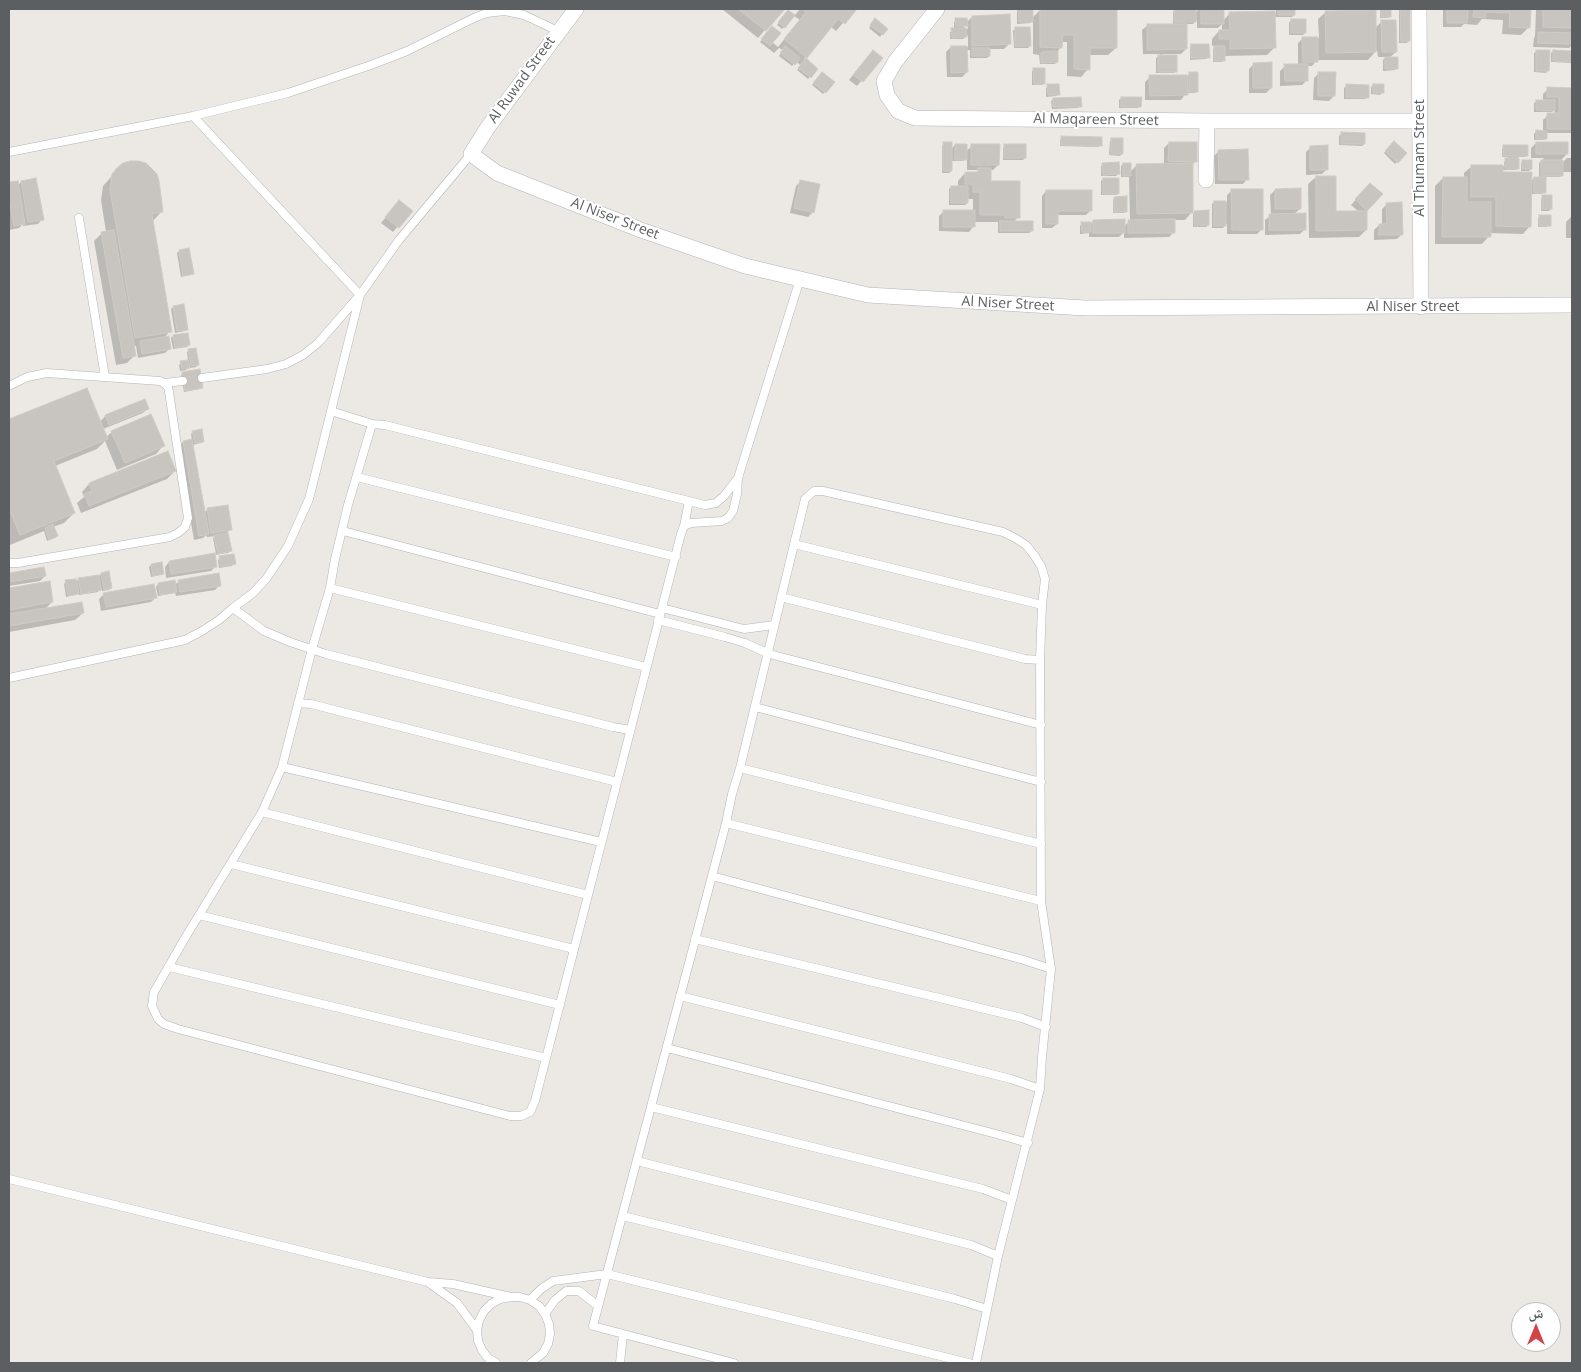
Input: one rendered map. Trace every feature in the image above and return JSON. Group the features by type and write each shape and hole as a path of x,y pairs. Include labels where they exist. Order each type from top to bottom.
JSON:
{"street":[{"name":"Al Ruwad Street","path":"471,154 488,127 576,9"},
{"name":"Al Maqareen Street","path":"937,9 895,62 884,81 886,95 898,111 915,118 1419,121"},
{"name":"Al Thumam Street","path":"1419,9 1421,307"},
{"path":"1206,180 1207,121"},
{"name":"Al Niser Street","path":"471,154 497,173 641,230 745,266 868,295 1085,308 1572,305"}],"lane":[{"path":"9,152 193,116 288,93 407,51 487,13 505,11 524,15 558,31"},
{"path":"193,116 360,295"},
{"path":"202,378 267,369 286,364 303,355 318,343 360,295 399,240 471,154"},
{"path":"78,218 105,377"},
{"path":"684,526 690,523 722,521 728,518 733,511 738,478 800,279"},
{"path":"9,678 184,640 219,620 253,593 266,579 288,546 308,499 360,295"},
{"path":"9,386 27,377 47,373 160,381 164,383 168,387 169,392 188,509 185,527 170,537 9,563"},
{"path":"164,383 184,380"},
{"path":"331,411 372,424 385,424 705,505 716,503 738,478"},
{"path":"372,424 364,448 358,478 348,505 330,588 312,649 282,767 262,812 184,938 154,992 152,999 154,1013 164,1024 510,1116 521,1116 530,1112 535,1101 689,501"},
{"path":"358,478 676,557"},
{"path":"734,1363 593,1326 667,1048 687,964 726,823 805,499 814,491 824,491 1004,532 1026,545 1041,566 1045,578 1040,660 1041,901 1051,969 1046,1026 1040,1089 1028,1143 998,1256 976,1363"},
{"path":"343,531 660,614 745,642 768,653 1041,725"},
{"path":"794,544 1042,605"},
{"path":"330,588 646,667"},
{"path":"781,597 1026,659 1040,660"},
{"path":"233,608 264,631 326,654 613,728 630,730"},
{"path":"660,614 744,629 774,625"},
{"path":"298,703 311,704 617,782"},
{"path":"755,708 1041,782"},
{"path":"282,767 601,842"},
{"path":"740,768 1041,844"},
{"path":"262,812 588,895"},
{"path":"726,823 1041,901"},
{"path":"231,864 574,949"},
{"path":"712,876 1014,957 1051,969"},
{"path":"200,915 560,1005"},
{"path":"695,939 1022,1018 1046,1026"},
{"path":"169,967 546,1058"},
{"path":"680,996 1011,1079 1040,1089"},
{"path":"667,1048 1000,1134 1028,1143"},
{"path":"651,1107 983,1189 1012,1200"},
{"path":"637,1161 971,1245 998,1256"},
{"path":"9,1178 428,1282 453,1284 510,1297"},
{"path":"622,1216 946,1297 987,1309"},
{"path":"530,1300 553,1281 607,1274 969,1363"},
{"path":"428,1282 457,1303 477,1330"},
{"path":"545,1314 555,1300 566,1291 579,1291 598,1306"},
{"path":"496,1363 488,1358 478,1341 477,1330 479,1320 491,1304 500,1299 510,1297 530,1300 545,1314 549,1324 548,1344 543,1353 531,1363"},
{"path":"620,1363 622,1334"}],"building":[{"path":"738,9 785,9 766,31"},
{"path":"802,9 857,9 845,24 838,19 807,58 784,39 806,12"},
{"path":"1018,9 1033,9 1033,22 1019,22"},
{"path":"1040,9 1117,9 1117,48 1090,48 1090,70 1074,69 1074,35 1063,35 1062,48 1040,47"},
{"path":"1174,9 1196,9 1196,22 1174,22"},
{"path":"1201,9 1224,9 1224,24 1201,24"},
{"path":"1278,9 1295,9 1295,15 1278,15"},
{"path":"1381,9 1391,9 1391,17 1381,17"},
{"path":"1400,9 1410,9 1410,41 1401,42"},
{"path":"1447,9 1468,9 1467,23 1447,23"},
{"path":"1474,9 1531,9 1530,28 1509,27 1510,13 1486,12 1485,18 1473,17"},
{"path":"1543,9 1572,9 1572,28 1543,27"},
{"path":"788,10 795,15 785,28 778,22"},
{"path":"1376,10 1376,52 1326,53 1325,11"},
{"path":"1275,11 1276,48 1230,49 1230,39 1219,39 1219,30 1230,30 1229,12"},
{"path":"1010,14 1011,44 972,46 972,16"},
{"path":"875,18 888,29 883,35 870,25"},
{"path":"955,18 967,18 968,26 956,26"},
{"path":"1291,19 1306,19 1306,33 1291,33"},
{"path":"1381,20 1396,20 1397,52 1382,52"},
{"path":"1147,24 1187,24 1187,49 1147,50"},
{"path":"772,26 781,33 770,46 761,39"},
{"path":"1015,27 1030,27 1031,46 1015,46"},
{"path":"951,28 966,28 967,37 952,38"},
{"path":"1538,32 1572,33 1572,44 1538,43"},
{"path":"1302,37 1318,37 1318,62 1303,62"},
{"path":"1191,44 1209,44 1210,58 1191,58"},
{"path":"785,46 800,58 795,65 780,53"},
{"path":"951,46 967,46 968,72 951,73"},
{"path":"1214,46 1225,46 1225,61 1214,61"},
{"path":"972,48 990,48 990,56 972,56"},
{"path":"873,50 883,58 863,82 853,75"},
{"path":"1536,50 1550,50 1549,71 1536,71"},
{"path":"1553,50 1572,51 1572,62 1553,61"},
{"path":"1058,51 1058,62 1041,63 1041,52"},
{"path":"1158,55 1177,55 1177,72 1158,72"},
{"path":"1385,57 1398,57 1398,69 1385,69"},
{"path":"806,58 818,69 811,78 798,68"},
{"path":"1272,62 1272,88 1253,88 1253,63"},
{"path":"1284,64 1308,64 1308,81 1285,81"},
{"path":"1033,68 1045,68 1045,84 1034,84"},
{"path":"822,72 835,82 826,93 813,83"},
{"path":"1189,72 1198,72 1198,92 1189,92"},
{"path":"1318,72 1336,72 1335,96 1318,96"},
{"path":"1149,75 1187,75 1188,95 1150,96"},
{"path":"1047,84 1059,84 1060,95 1048,95"},
{"path":"1346,84 1369,85 1369,98 1346,97"},
{"path":"1373,84 1384,84 1384,93 1373,93"},
{"path":"1547,87 1572,88 1572,129 1547,129 1547,113 1559,113 1559,97 1547,97"},
{"path":"1081,97 1082,107 1053,107 1053,98"},
{"path":"1121,97 1142,97 1141,107 1121,107"},
{"path":"1536,100 1555,100 1555,111 1536,110"},
{"path":"1536,130 1547,131 1547,139 1536,139"},
{"path":"1341,132 1365,133 1365,144 1341,144"},
{"path":"1061,136 1102,137 1102,146 1061,145"},
{"path":"1111,138 1123,138 1123,154 1111,154"},
{"path":"1394,141 1407,153 1398,163 1385,151"},
{"path":"943,142 952,142 952,171 943,171"},
{"path":"1169,142 1197,142 1197,162 1168,161"},
{"path":"1536,142 1568,142 1568,154 1536,154"},
{"path":"955,144 967,144 967,160 955,160"},
{"path":"971,144 1000,144 999,165 971,165"},
{"path":"1004,144 1026,144 1026,158 1004,158"},
{"path":"1328,145 1328,170 1310,170 1310,146"},
{"path":"1503,145 1528,145 1528,156 1503,156"},
{"path":"1248,149 1249,180 1219,180 1218,150"},
{"path":"1505,158 1519,158 1519,169 1505,169"},
{"path":"1522,160 1532,160 1532,169 1522,169"},
{"path":"1541,160 1563,160 1563,176 1541,176"},
{"path":"130,161 146,163 157,174 159,181 163,212 152,214 172,332 135,338 110,189 112,174 123,163"},
{"path":"1119,162 1120,174 1103,175 1102,163"},
{"path":"1123,163 1131,163 1131,176 1123,176"},
{"path":"1193,163 1193,213 1137,214 1136,164"},
{"path":"1471,165 1503,165 1503,172 1532,172 1531,227 1496,226 1496,197 1471,197"},
{"path":"978,168 991,168 991,181 1020,181 1020,218 1005,218 1005,215 980,215 980,192 973,192 973,184 965,184 965,172 978,172"},
{"path":"1316,176 1336,176 1336,211 1367,211 1367,230 1316,231"},
{"path":"1443,177 1467,177 1467,202 1491,202 1491,237 1442,237"},
{"path":"1534,177 1546,177 1546,193 1534,193"},
{"path":"36,178 44,220 28,222 21,181"},
{"path":"1103,178 1119,178 1119,194 1103,194"},
{"path":"800,180 820,184 814,213 794,208"},
{"path":"18,181 25,224 14,226 9,199 9,182"},
{"path":"1370,183 1383,194 1367,211 1355,199"},
{"path":"951,186 968,186 968,203 951,203"},
{"path":"1301,188 1301,209 1275,209 1275,189"},
{"path":"1231,189 1263,189 1263,230 1232,230"},
{"path":"1046,190 1092,190 1092,211 1058,211 1058,224 1046,224"},
{"path":"1542,195 1552,195 1552,209 1542,209"},
{"path":"1127,196 1127,212 1114,212 1114,197"},
{"path":"399,200 413,211 399,228 385,217"},
{"path":"1214,201 1226,201 1226,226 1214,226"},
{"path":"1402,202 1403,235 1379,235 1379,224 1387,224 1386,203"},
{"path":"943,210 975,210 975,227 943,227"},
{"path":"1209,210 1209,225 1195,226 1194,211"},
{"path":"1306,213 1306,230 1269,230 1269,214"},
{"path":"1539,215 1551,215 1551,226 1539,226"},
{"path":"1125,219 1125,233 1093,233 1093,220"},
{"path":"1175,219 1175,233 1128,233 1128,220"},
{"path":"1000,221 1033,221 1033,231 1000,231"},
{"path":"1081,222 1091,222 1091,232 1082,232"},
{"path":"114,230 136,356 123,358 101,232"},
{"path":"189,248 194,274 183,276 179,250"},
{"path":"184,304 188,330 177,331 173,306"},
{"path":"188,333 190,345 175,348 173,335"},
{"path":"169,336 171,349 142,354 140,341"},
{"path":"196,348 199,365 191,366 188,349"},
{"path":"188,360 190,368 182,369 180,361"},
{"path":"200,369 203,388 185,391 182,372"},
{"path":"87,388 108,439 54,461 75,513 20,535 9,508 9,419"},
{"path":"145,399 149,409 109,425 105,415"},
{"path":"151,414 165,446 125,463 111,431"},
{"path":"202,429 204,442 195,443 192,431"},
{"path":"192,439 209,534 199,536 183,441"},
{"path":"168,451 176,471 89,506 84,494 92,491 89,483"},
{"path":"228,505 232,530 211,533 207,508"},
{"path":"53,524 58,536 49,540 45,528"},
{"path":"228,533 232,551 218,554 214,535"},
{"path":"215,553 217,567 171,574 169,561"},
{"path":"234,554 236,564 221,567 219,556"},
{"path":"162,562 164,574 153,576 151,564"},
{"path":"44,567 46,576 9,582 9,573"},
{"path":"109,571 112,588 104,590 101,573"},
{"path":"219,573 221,586 180,592 178,580"},
{"path":"99,575 101,590 81,594 78,578"},
{"path":"76,579 79,594 68,596 65,580"},
{"path":"175,580 177,592 160,595 158,583"},
{"path":"50,581 53,602 9,610 9,588"},
{"path":"154,584 157,598 106,607 103,593"},
{"path":"82,602 84,613 9,626 9,614"}]}
